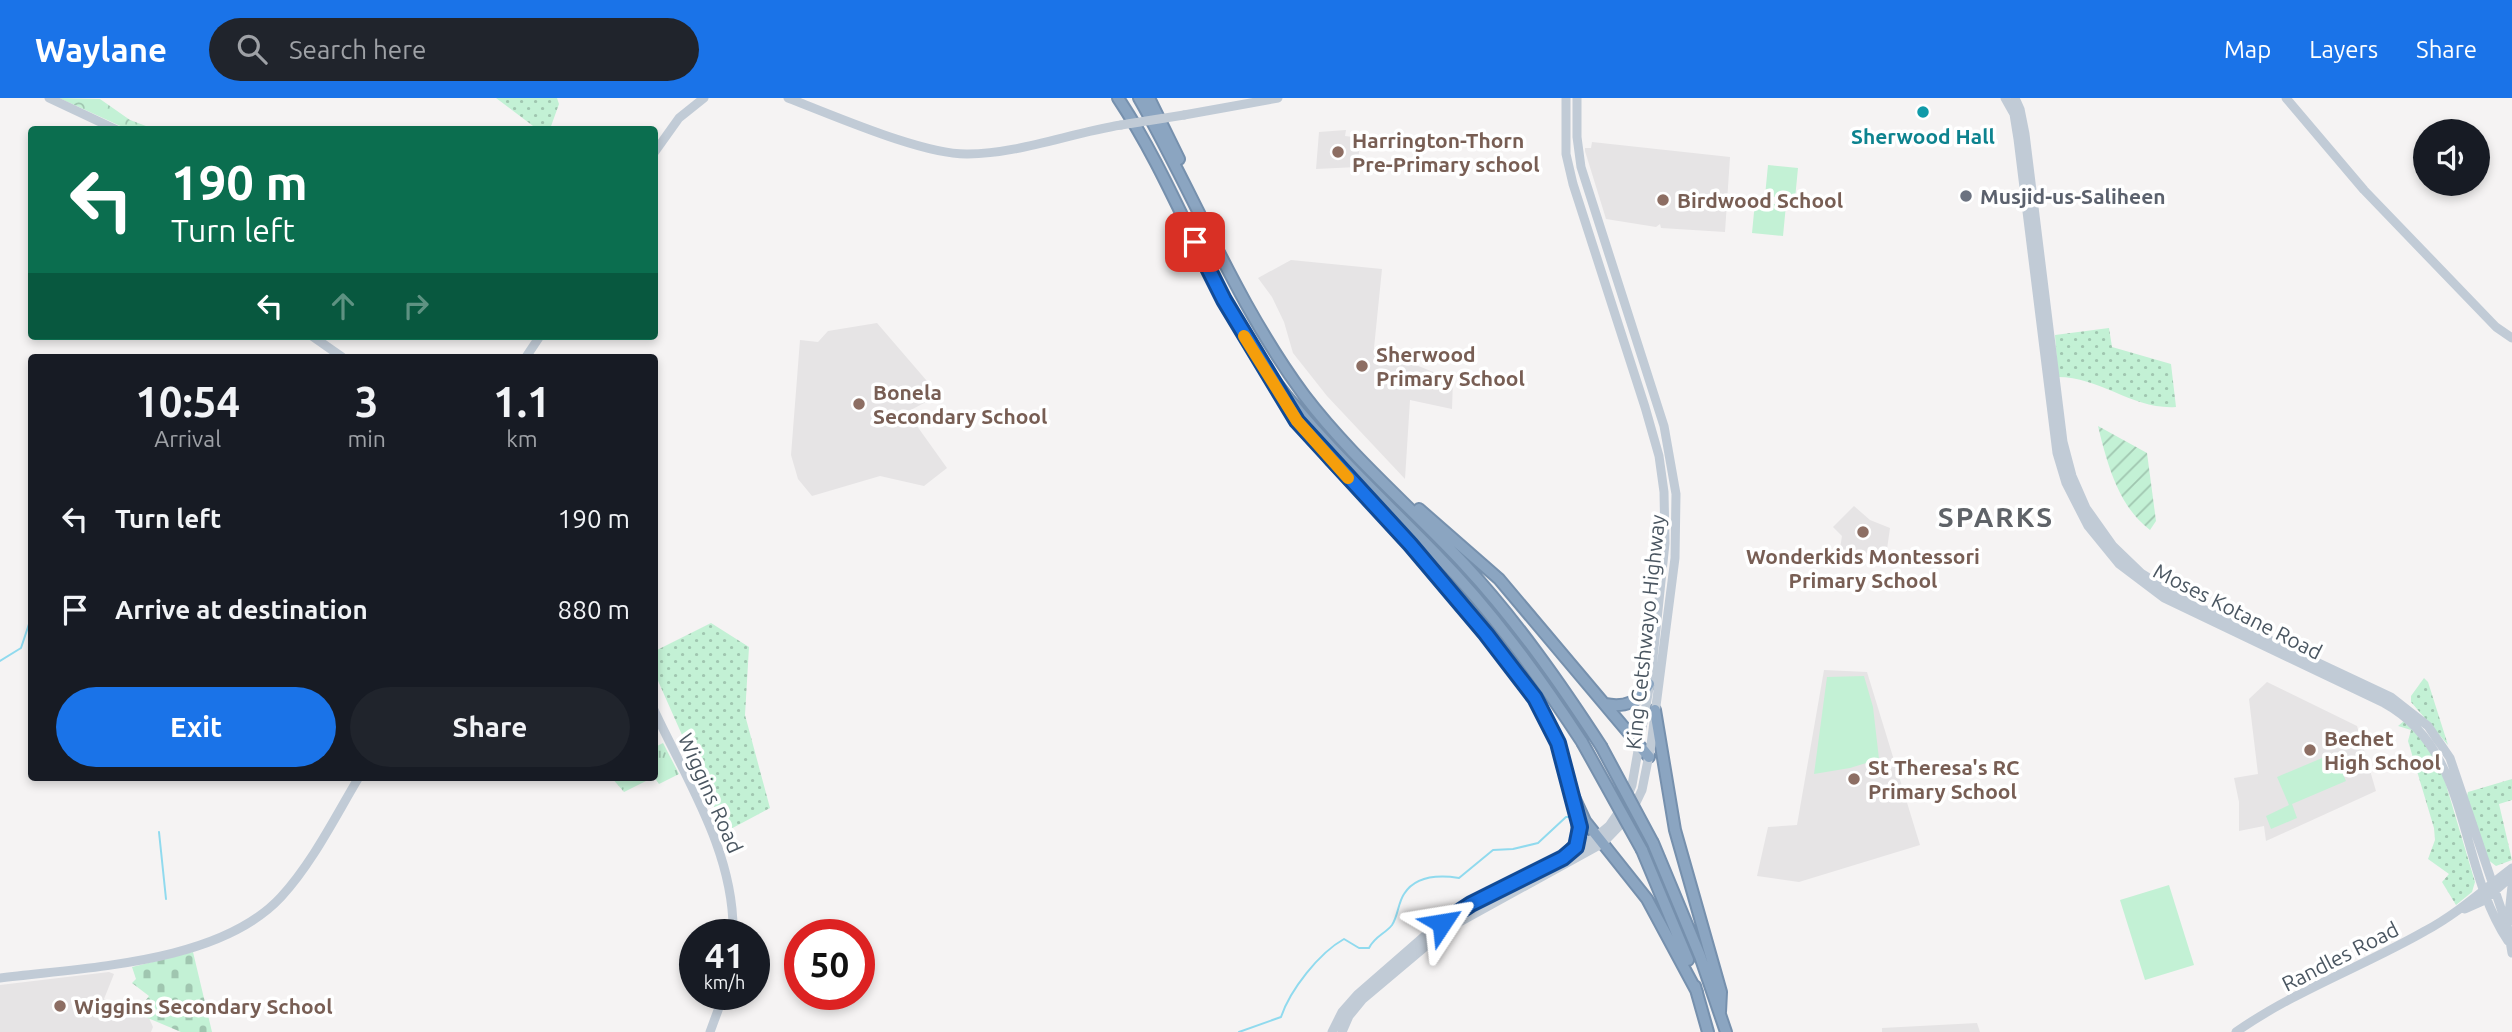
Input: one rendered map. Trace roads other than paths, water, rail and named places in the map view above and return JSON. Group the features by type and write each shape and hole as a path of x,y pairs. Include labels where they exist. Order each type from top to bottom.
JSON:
{"highway":[{"path":"1118,98 1147,146 1224,300 1297,421 1426,563 1535,698 1558,743 1573,795 1580,834 1576,847 1559,863"},
{"path":"1139,98 1247,308 1276,355 1322,417 1492,595 1551,672 1601,747 1653,843 1678,898 1726,1032"},
{"path":"1149,98 1174,145 1197,208"},
{"path":"1273,379 1330,448 1437,555 1487,610 1548,690 1582,742 1642,850 1667,906 1709,1032"},
{"path":"1380,480 1434,521 1499,579 1649,757"},
{"path":"1605,704 1618,706 1633,702 1650,684"},
{"path":"1655,710 1675,830 1721,992 1720,1012"},
{"path":"1573,795 1585,821 1653,909 1697,992"}],"street":[{"path":"49,98 108,126"},
{"path":"658,147 679,118 704,98"},
{"path":"788,98 898,138 968,154 1053,142 1087,131 1278,98"},
{"name":"King Cetshwayo Highway","path":"1566,98 1566,154 1573,184 1645,407 1663,477 1665,543 1650,684 1640,746 1625,803 1600,840"},
{"name":"King Cetshwayo Highway","path":"1342,1032 1349,1016 1363,999 1445,930 1600,840 1630,815 1642,790 1649,757 1677,540 1675,482 1664,426 1581,167 1577,136 1577,98"},
{"name":"Moses Kotane Road","path":"2006,98 2014,114 2033,230"},
{"name":"Moses Kotane Road","path":"2015,98 2020,109 2059,460 2074,502 2096,538 2129,573 2164,598 2384,703 2412,721 2430,741 2443,763 2490,891 2508,929 2512,953"},
{"path":"2020,109 2021,98"},
{"path":"2286,98 2364,190 2484,314 2512,338"},
{"name":"Moses Kotane Road","path":"2044,326 2068,465 2086,509 2113,546 2134,567 2168,592 2391,697 2413,712 2433,732 2449,758 2482,860 2495,914 2509,942"},
{"path":"318,340 338,354"},
{"name":"Wiggins Road","path":"658,719 717,845 728,882 732,919"},
{"path":"0,978 108,966 215,940 238,930 271,907 290,886 356,781"},
{"path":"2482,860 2495,870 2512,868"},
{"name":"King Cetshwayo Highway","path":"1332,1032 1342,1012 1357,995 1435,927 1471,904 1559,863"},
{"name":"Randles Road","path":"2459,911 2471,907 2512,868"},
{"name":"Randles Road","path":"2236,1032 2459,911 2512,876"},
{"path":"2508,929 2512,886"},
{"path":"2471,907 2495,914"},
{"path":"710,1032 718,1010"}],"waterway":[{"path":"0,661 21,648 28,627"},
{"path":"1239,1032 1281,1017 1291,995 1306,973 1334,945 1344,939 1359,948 1369,948 1392,925 1402,898 1415,883 1436,877 1459,878 1493,850 1538,843 1566,817 1572,817"},
{"path":"159,832 166,899"}],"place":[{"name":"Sherwood Hall","path":"1923,112"},
{"name":"Harrington-Thorn Pre-Primary school","path":"1338,152"},
{"name":"Musjid-us-Saliheen","path":"1966,196"},
{"name":"Birdwood School","path":"1663,200"},
{"name":"Sherwood Primary School","path":"1362,366"},
{"name":"Bonela Secondary School","path":"859,404"},
{"name":"Wonderkids Montessori Primary School","path":"1863,532"},
{"name":"Bechet High School","path":"2310,750"},
{"name":"St Theresa's RC Primary School","path":"1854,779"},
{"name":"Wiggins Secondary School","path":"60,1006"}],"district":[{"name":"SPARKS","path":"1996,516"}]}
